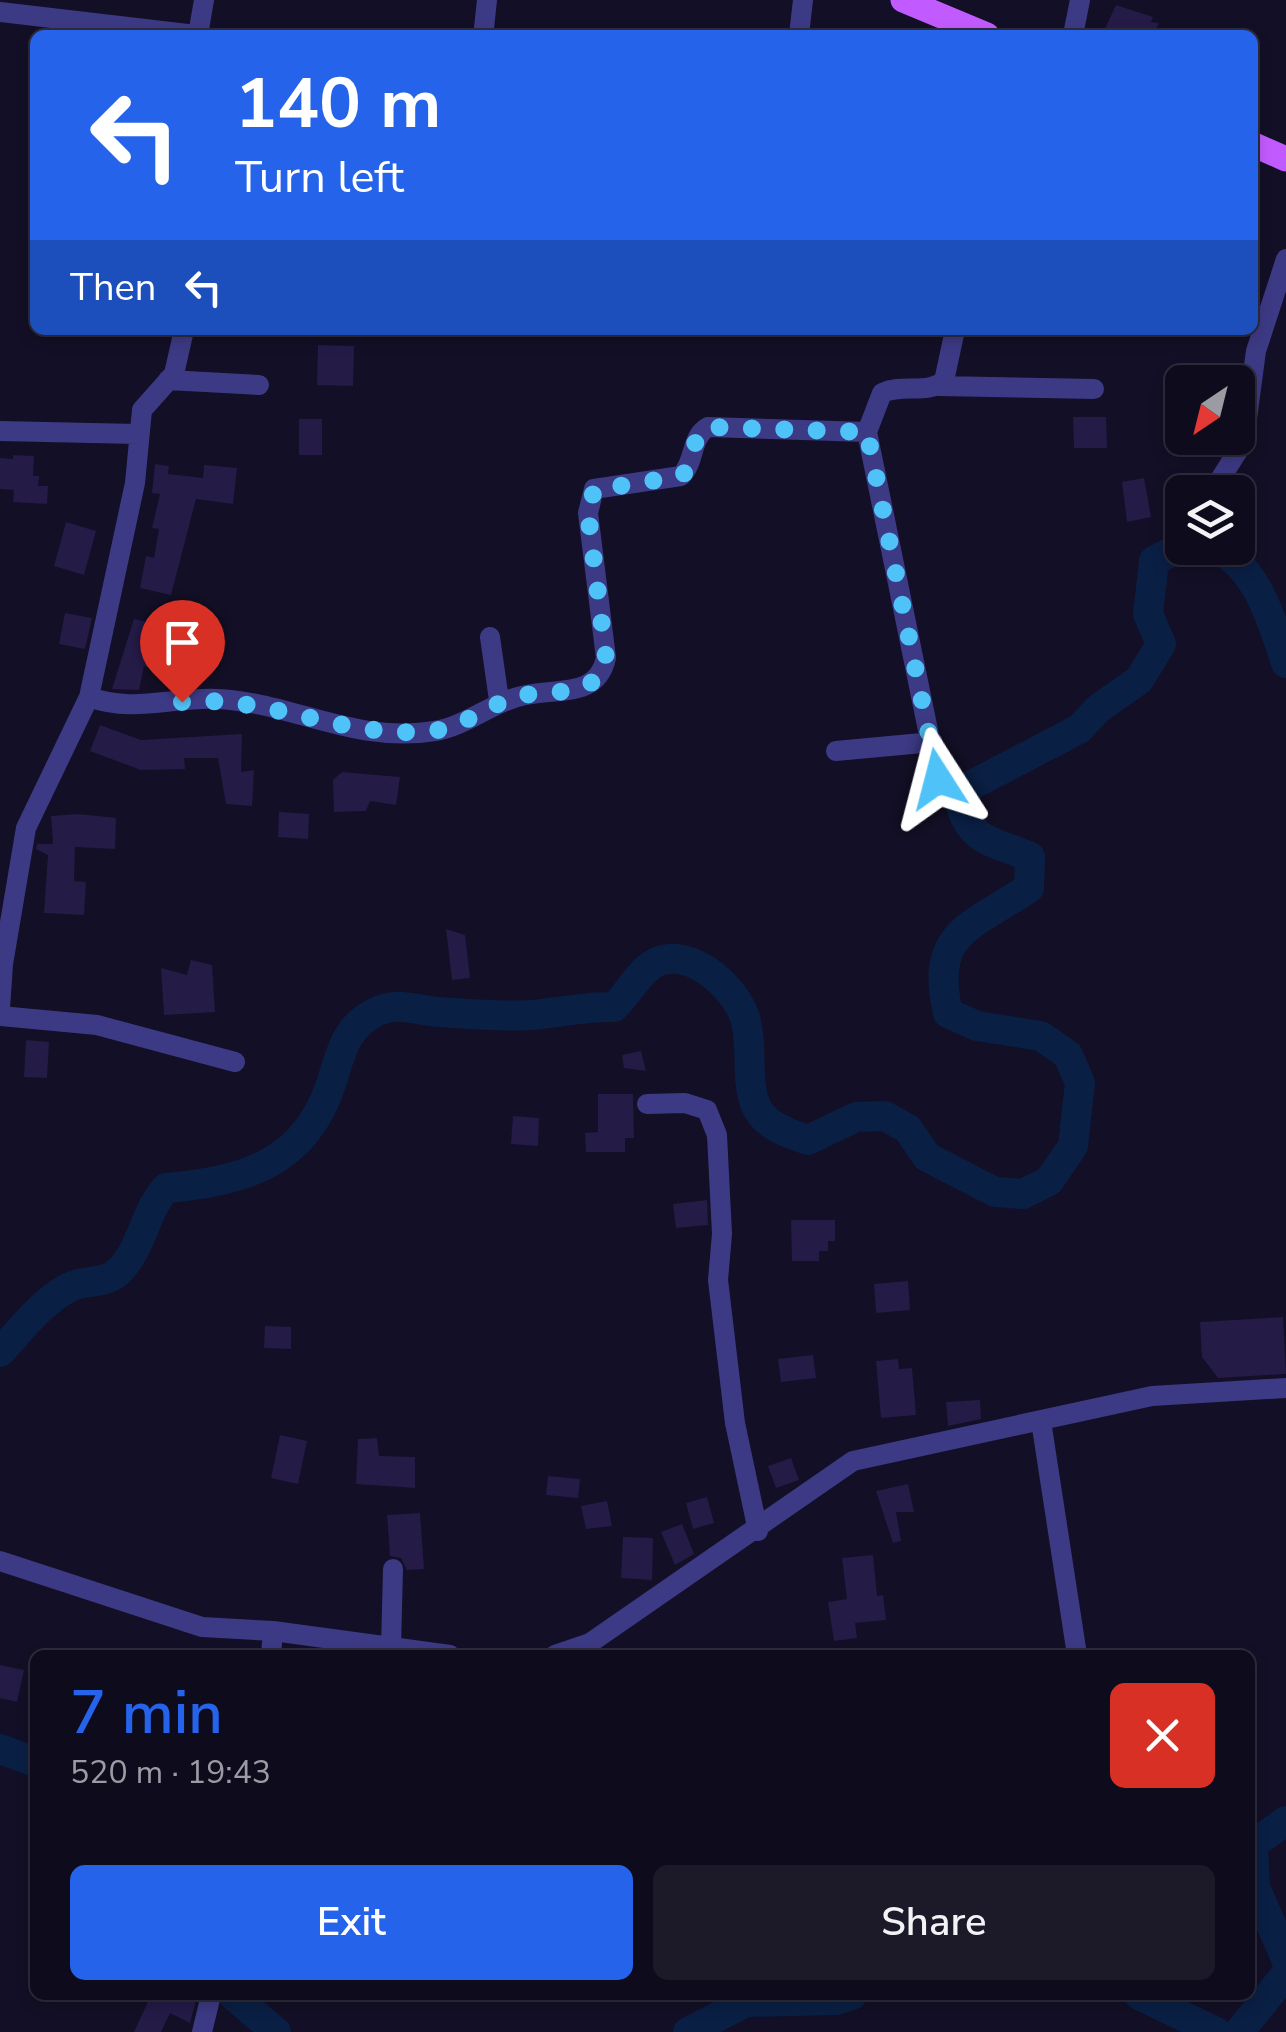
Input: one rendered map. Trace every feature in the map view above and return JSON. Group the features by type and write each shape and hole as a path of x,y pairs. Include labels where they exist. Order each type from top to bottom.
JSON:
{"main road":[{"path":"904,0 976,30"},
{"path":"1258,146 1286,158"}],"street":[{"path":"198,30 204,0"},
{"path":"484,28 487,0"},
{"path":"800,30 803,0"},
{"path":"1074,30 1080,0"},
{"path":"0,12 154,30"},
{"path":"1223,475 1244,441 1256,351 1286,259"},
{"path":"0,1008 26,828 89,696 129,517 142,410 178,366 183,335"},
{"path":"939,386 948,371 954,335"},
{"path":"168,380 259,385"},
{"path":"938,779 867,432 882,393 894,387 939,386 1094,389"},
{"path":"89,696 126,706 216,699 258,705 344,729 436,731 498,700 586,688 603,673 606,658 588,513 594,490 682,476 697,437 708,427 867,432"},
{"path":"0,431 138,434"},
{"path":"490,638 498,700"},
{"path":"836,751 933,742"},
{"path":"0,1016 97,1026 236,1062"},
{"path":"647,1104 685,1102 707,1110 717,1134 722,1234 718,1280 735,1423 758,1530"},
{"path":"571,1650 590,1644 655,1595 758,1530 854,1461 1152,1396 1286,1388"},
{"path":"1041,1422 1076,1650"},
{"path":"0,1561 202,1627 272,1631 413,1650"},
{"path":"391,1647 394,1569"},
{"path":"270,1650 272,1631"},
{"path":"202,2032 211,2000"}],"building":[{"path":"1116,5 1153,17 1151,22 1159,23 1156,30 1104,30"},
{"path":"318,345 354,346 353,386 317,385"},
{"path":"1073,417 1106,417 1107,448 1074,448"},
{"path":"299,419 322,419 322,455 299,455"},
{"path":"13,455 34,456 33,476 39,476 38,486 48,486 47,504 13,502 14,490 0,489 0,458 13,459"},
{"path":"155,464 169,466 168,474 203,478 204,465 237,468 233,504 196,499 171,595 140,588 146,556 154,558 159,529 152,528 160,494 152,493"},
{"path":"1144,478 1151,517 1127,522 1122,482"},
{"path":"66,522 96,531 84,575 54,566"},
{"path":"65,613 92,618 85,649 59,644"},
{"path":"134,619 162,626 152,668 144,666 139,690 112,689"},
{"path":"191,624 224,628 219,664 186,660"},
{"path":"100,725 141,740 242,734 241,772 254,770 252,806 226,804 218,758 184,758 185,769 141,770 90,751"},
{"path":"342,772 400,777 396,805 370,801 366,811 334,812 333,780"},
{"path":"279,812 309,814 308,839 278,837"},
{"path":"51,816 116,818 115,849 75,847 74,881 86,882 84,915 44,913 48,855 36,849 37,844 53,844"},
{"path":"446,929 465,935 470,978 452,980"},
{"path":"191,960 212,965 215,1012 164,1015 161,968 187,975"},
{"path":"26,1040 49,1042 47,1078 24,1077"},
{"path":"641,1051 646,1071 624,1068 622,1055"},
{"path":"598,1094 633,1094 634,1138 625,1138 625,1152 586,1152 585,1133 598,1132"},
{"path":"513,1116 539,1118 538,1146 511,1144"},
{"path":"707,1200 708,1225 676,1228 673,1204"},
{"path":"791,1220 835,1220 835,1241 828,1241 828,1251 819,1251 819,1261 792,1261"},
{"path":"908,1281 910,1310 876,1313 874,1284"},
{"path":"1283,1317 1286,1374 1218,1378 1202,1357 1200,1322"},
{"path":"265,1326 291,1327 291,1349 264,1348"},
{"path":"813,1355 816,1378 781,1382 778,1359"},
{"path":"898,1359 899,1369 912,1368 916,1415 881,1418 876,1361"},
{"path":"980,1400 981,1419 948,1426 946,1402"},
{"path":"280,1435 307,1441 298,1484 271,1478"},
{"path":"377,1438 379,1456 415,1457 415,1488 356,1484 358,1439"},
{"path":"791,1458 799,1480 776,1488 768,1466"},
{"path":"548,1476 580,1479 578,1498 546,1495"},
{"path":"908,1484 914,1512 896,1512 901,1541 893,1543 876,1491"},
{"path":"707,1497 714,1523 693,1529 686,1503"},
{"path":"607,1501 612,1526 586,1529 581,1506"},
{"path":"420,1513 424,1569 407,1570 401,1558 390,1556 387,1515"},
{"path":"682,1524 694,1554 675,1565 661,1532"},
{"path":"623,1537 653,1538 652,1580 621,1578"},
{"path":"873,1555 877,1596 883,1595 886,1620 855,1623 857,1638 834,1641 828,1602 847,1599 842,1558"},
{"path":"0,1665 24,1670 17,1702 0,1698"},
{"path":"149,2000 196,2000 190,2023 170,2013 161,2032 134,2032"}],"waterway":[{"path":"0,1352 32,1316 60,1293 109,1278 120,1270 166,1188 246,1173 289,1149 321,1109 350,1034 374,1013 399,1007 520,1016 614,1007 649,967 663,960 692,963 731,993 748,1029 753,1098 766,1120 779,1128 808,1140 856,1117 885,1116 908,1129 927,1157 995,1192 1023,1194 1049,1181 1073,1146 1080,1083 1068,1055 1041,1036 977,1026 948,1013 944,965 950,948 973,923 1029,888 1030,857 978,834 960,804 968,787 1079,729 1099,708 1139,680 1161,644 1148,614 1154,561 1165,555"},
{"path":"1239,565 1260,595 1286,663"},
{"path":"0,1749 30,1760"},
{"path":"1255,1843 1286,1821"},
{"path":"1255,1887 1286,1959"},
{"path":"1239,2032 1286,1974"},
{"path":"239,2000 276,2032"},
{"path":"688,2032 746,2002 836,2000"},
{"path":"1149,2000 1216,2032"}],"route":[{"path":"182,702 216,699 258,705 344,729 436,731 498,700 586,688 603,673 606,658 588,513 589,496 594,490 682,476 701,431 720,424 867,432 938,779"}]}
